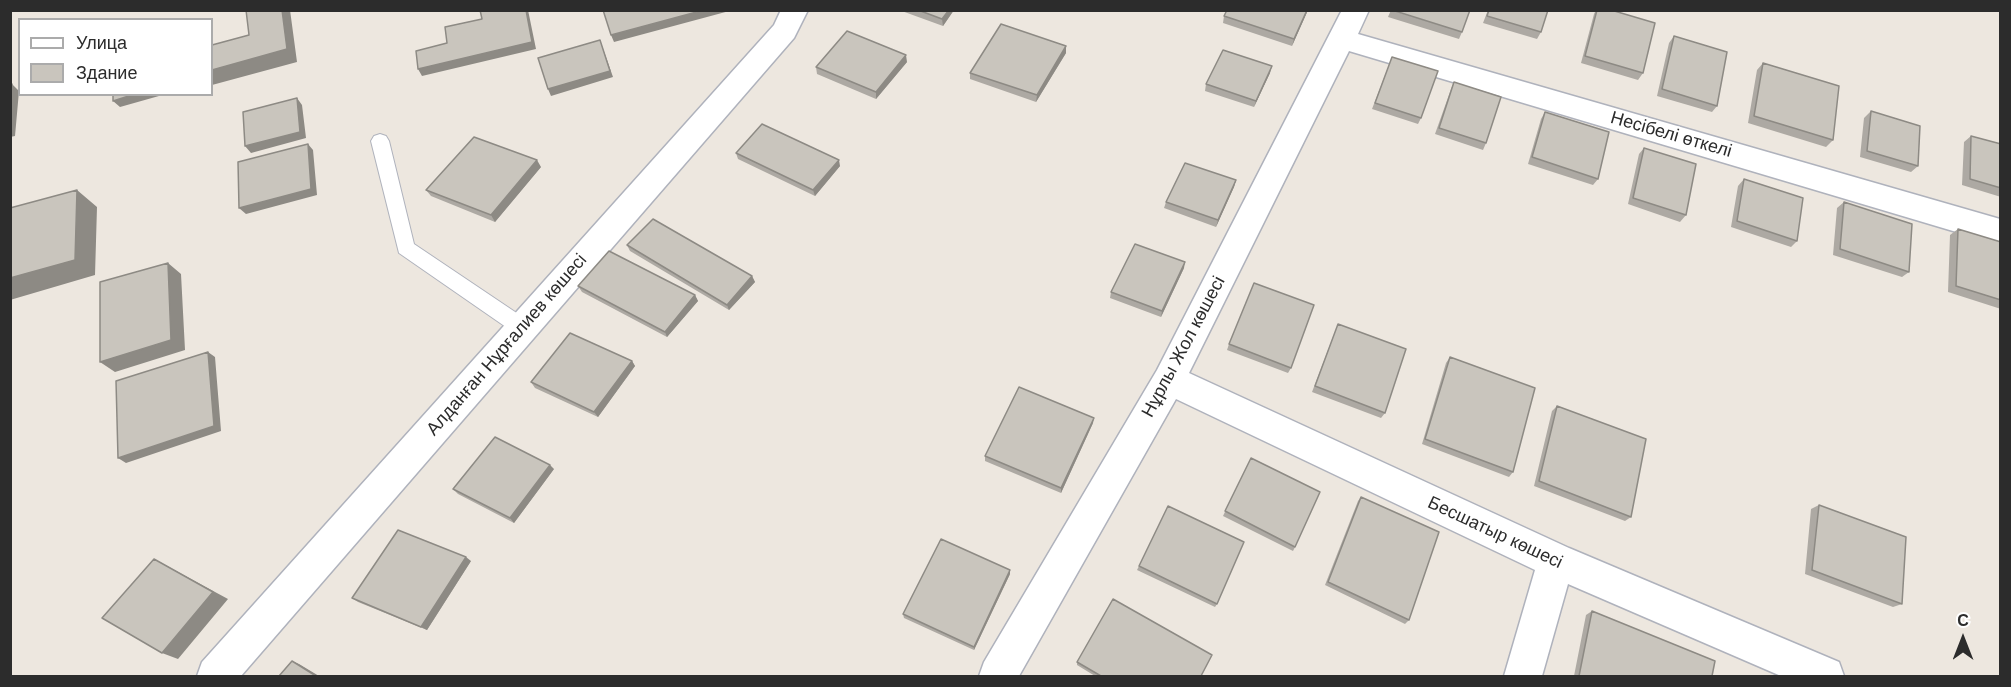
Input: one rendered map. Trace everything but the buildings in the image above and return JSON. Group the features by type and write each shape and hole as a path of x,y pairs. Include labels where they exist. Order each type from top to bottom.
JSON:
{"street":[{"name":"Алданған Нұрғалиев көшесі","path":"216,676 784,31 795,10"},
{"name":"Несібелі өткелі","path":"1349,25 2001,232"},
{"name":"Нұрлы Жол көшесі","path":"998,676 1169,380 1349,25"},
{"name":"Бесшатыр көшесі","path":"1169,380 1556,561 1823,676"},
{"path":"1523,676 1556,561"}],"lane":[{"path":"380,141 406,248 523,328"}]}
